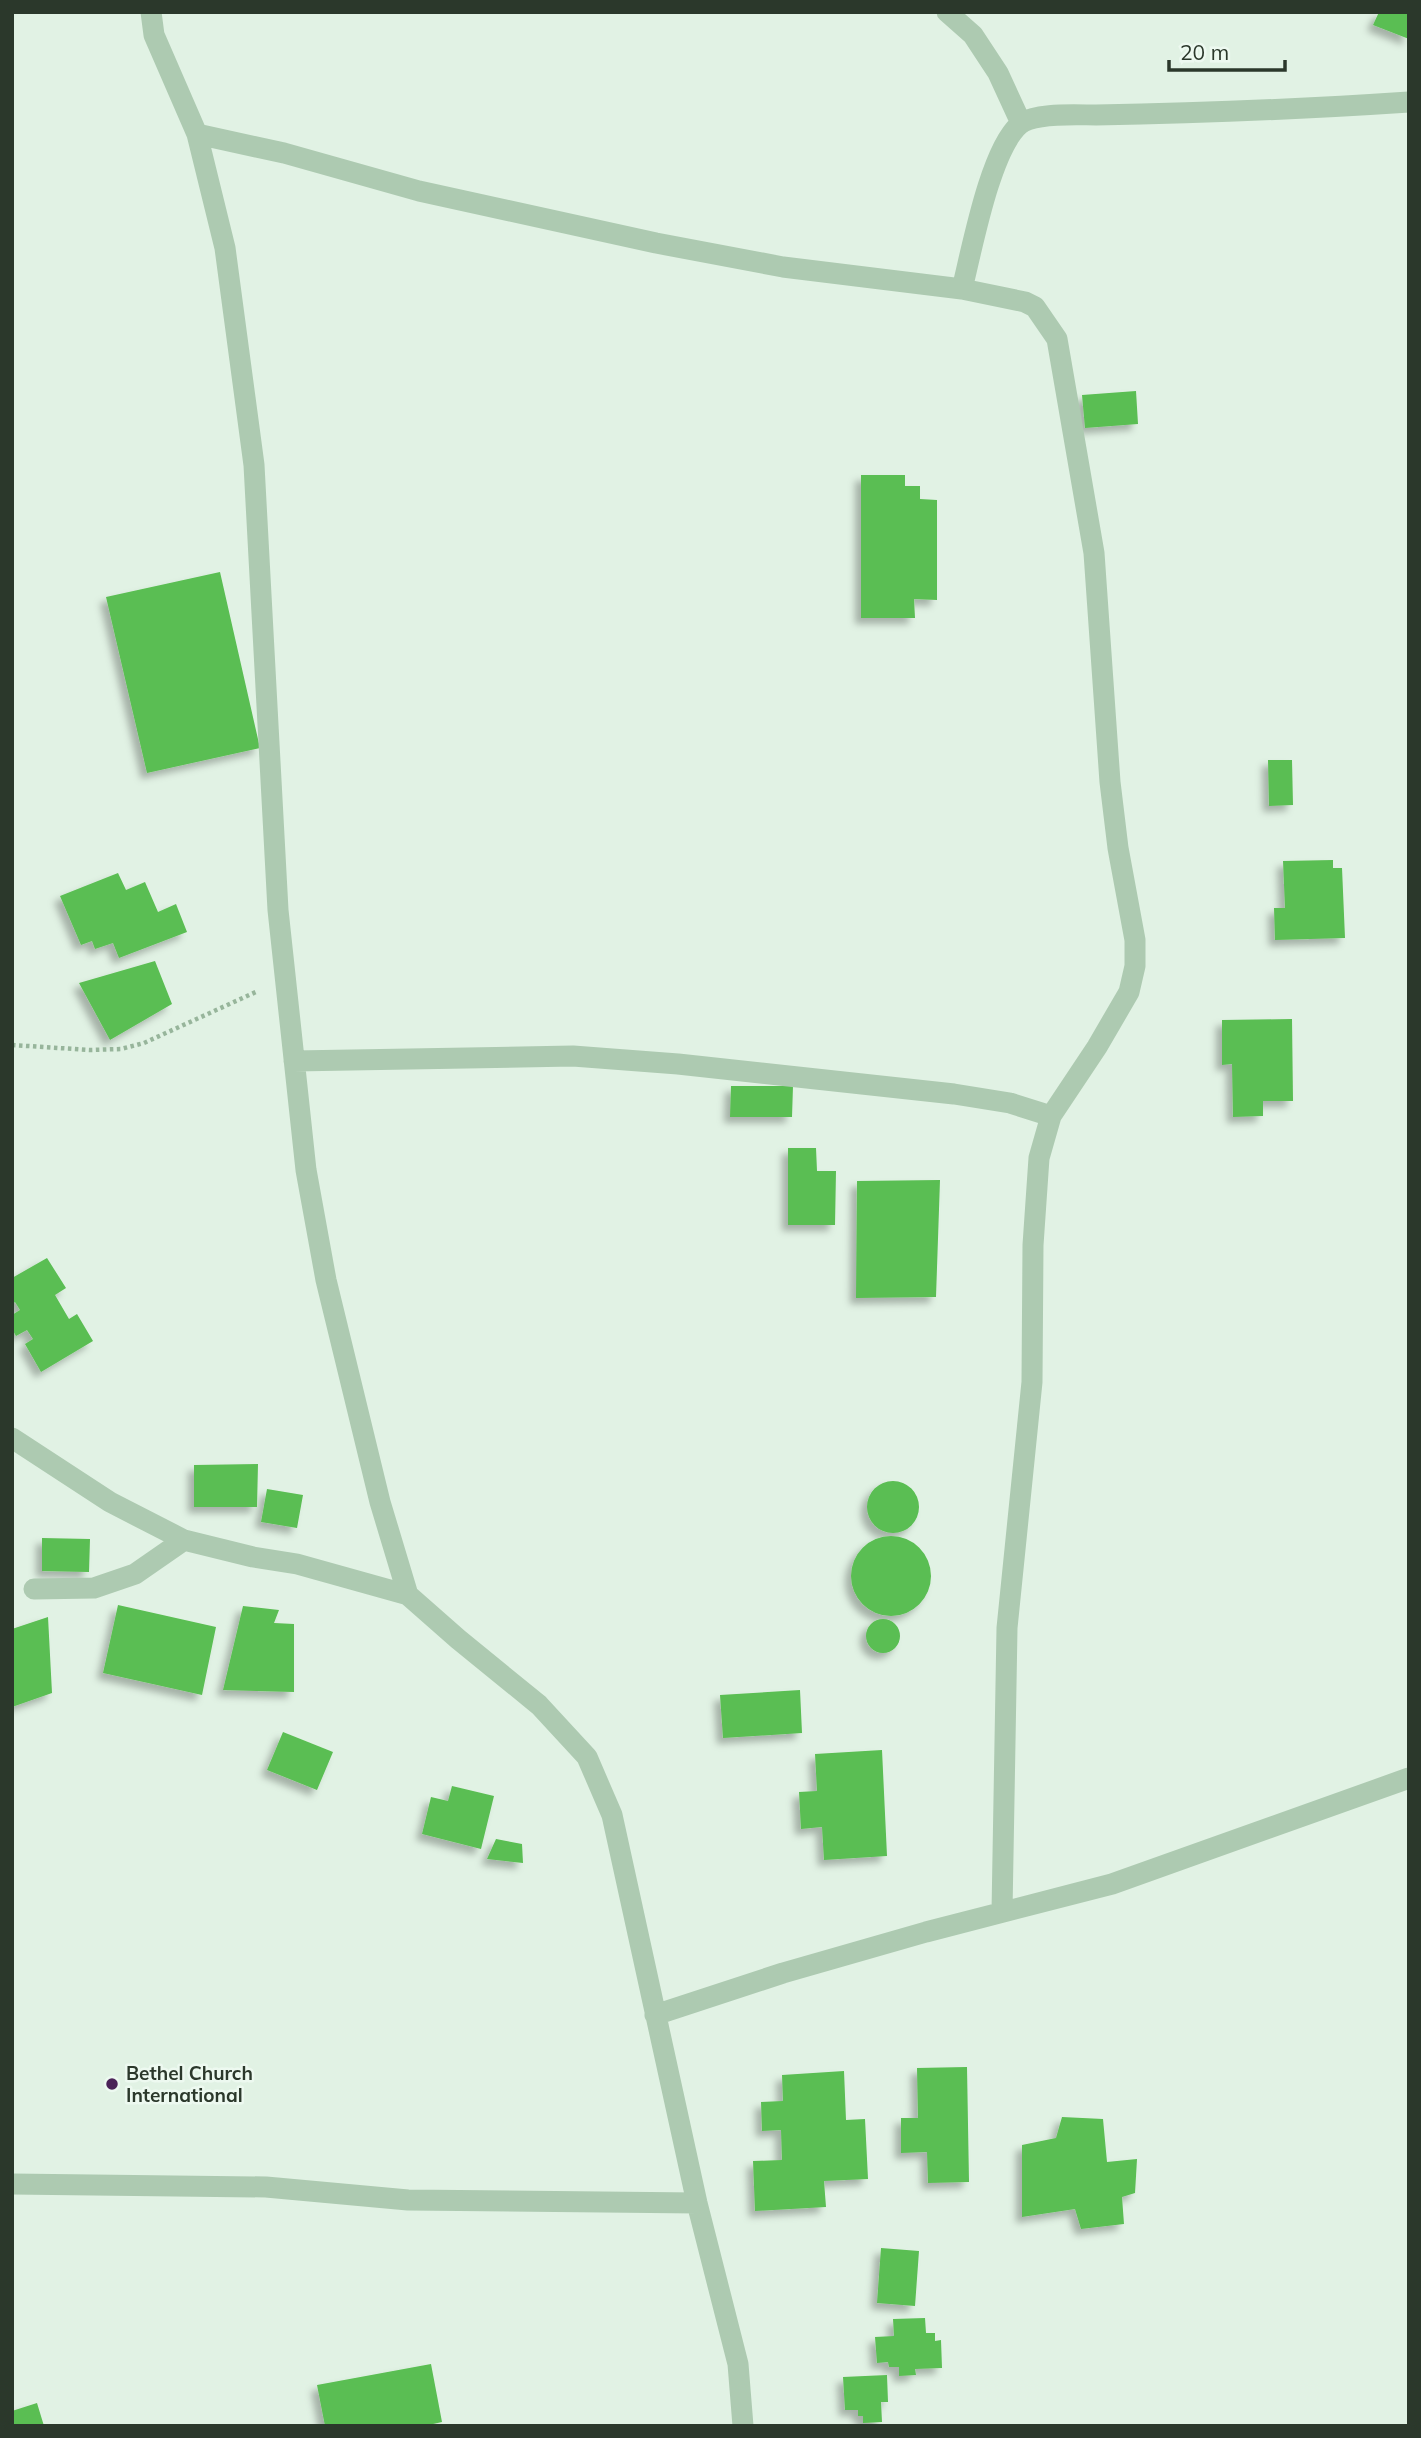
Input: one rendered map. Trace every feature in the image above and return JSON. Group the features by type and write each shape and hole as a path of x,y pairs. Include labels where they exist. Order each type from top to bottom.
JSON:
{"street":[{"path":"151,12 154,35 197,134 225,248 254,465 278,910 306,1170 326,1280 380,1502 408,1595"},
{"path":"947,12 973,35 998,73 1021,123"},
{"path":"962,289 988,189 1005,141 1021,123 1051,116 1198,113 1409,102"},
{"path":"197,134 284,153 419,191 656,243 783,267 962,289 1025,302 1035,307 1056,340 1094,554 1110,782 1118,848 1135,940 1135,966 1129,992 1097,1047 1051,1116 1039,1158 1033,1245 1032,1382 1007,1629 1002,1912"},
{"path":"295,1061 573,1056 705,1067 954,1094 1010,1103 1051,1116"},
{"path":"12,1438 110,1502 184,1540 253,1557 296,1564 408,1595 539,1705 587,1757 612,1815 697,2203 738,2364 743,2426"},
{"path":"34,1588 94,1588 135,1574 184,1540"},
{"path":"655,2015 783,1973 1112,1884 1409,1778"},
{"path":"12,2183 266,2187 408,2200 697,2203"}],"path":[{"path":"12,1045 90,1050 121,1049 144,1043 207,1015 285,976"}],"building":[{"path":"1379,12 1409,12 1409,39 1373,25"},
{"path":"1136,391 1138,424 1085,428 1082,395"},
{"path":"861,475 905,475 905,486 920,486 920,499 937,500 937,600 914,599 915,618 861,618"},
{"path":"220,572 260,748 147,773 106,597"},
{"path":"1268,760 1292,760 1293,805 1269,806"},
{"path":"1333,860 1333,868 1342,868 1345,938 1275,940 1274,908 1285,908 1283,861"},
{"path":"118,873 126,890 145,882 158,912 176,904 187,932 119,958 113,943 95,949 92,941 81,945 60,896"},
{"path":"155,961 172,1004 110,1040 79,983"},
{"path":"1292,1019 1293,1101 1263,1101 1263,1116 1233,1117 1232,1064 1222,1065 1222,1020"},
{"path":"731,1086 793,1086 792,1117 730,1117"},
{"path":"788,1148 816,1148 817,1171 836,1171 835,1225 788,1225"},
{"path":"940,1180 936,1297 856,1298 857,1181"},
{"path":"47,1258 66,1288 55,1295 69,1319 77,1314 93,1341 41,1372 25,1344 33,1339 27,1330 16,1336 12,1329 12,1315 20,1310 15,1302 12,1304 12,1278"},
{"path":"258,1464 257,1507 194,1507 194,1465"},
{"path":"893,1481 903,1483 911,1489 917,1497 917,1517 911,1525 903,1531 893,1533 883,1531 875,1525 869,1517 867,1507 869,1497 875,1489 883,1483"},
{"path":"267,1489 303,1495 297,1528 261,1522"},
{"path":"883,1536 899,1536 920,1547 931,1568 931,1584 920,1605 899,1616 883,1616 869,1610 857,1598 851,1584 851,1568 857,1554 869,1542"},
{"path":"42,1538 90,1539 89,1572 42,1571"},
{"path":"118,1605 216,1627 202,1695 103,1673"},
{"path":"243,1606 279,1610 274,1623 294,1624 294,1692 223,1690"},
{"path":"48,1617 52,1693 12,1707 12,1629"},
{"path":"883,1619 895,1624 900,1636 895,1648 883,1653 871,1648 866,1636 871,1624"},
{"path":"800,1690 802,1733 723,1738 720,1695"},
{"path":"283,1732 333,1752 317,1790 267,1770"},
{"path":"882,1750 887,1856 824,1860 822,1827 801,1829 799,1792 817,1791 815,1754"},
{"path":"452,1786 494,1796 481,1849 422,1834 431,1797 448,1801"},
{"path":"496,1839 522,1844 523,1863 487,1859"},
{"path":"967,2067 969,2182 928,2183 927,2152 901,2153 901,2118 918,2118 917,2068"},
{"path":"844,2071 846,2120 865,2119 868,2179 824,2181 826,2207 755,2211 753,2161 782,2160 781,2130 762,2131 761,2102 783,2101 782,2075"},
{"path":"1062,2117 1103,2119 1107,2162 1137,2159 1135,2193 1122,2197 1124,2224 1081,2229 1075,2209 1022,2217 1022,2145 1056,2138"},
{"path":"881,2248 919,2251 915,2306 877,2303"},
{"path":"925,2318 926,2333 935,2333 935,2341 941,2340 942,2368 915,2369 916,2375 899,2376 899,2367 889,2367 888,2362 877,2363 875,2337 894,2336 893,2319"},
{"path":"431,2364 442,2422 424,2426 325,2426 317,2385"},
{"path":"887,2375 888,2402 881,2402 882,2422 863,2423 863,2416 858,2416 858,2410 845,2410 843,2377"},
{"path":"37,2403 44,2426 12,2426 12,2411"}],"place":[{"name":"Bethel Church International","path":"112,2084"}]}
